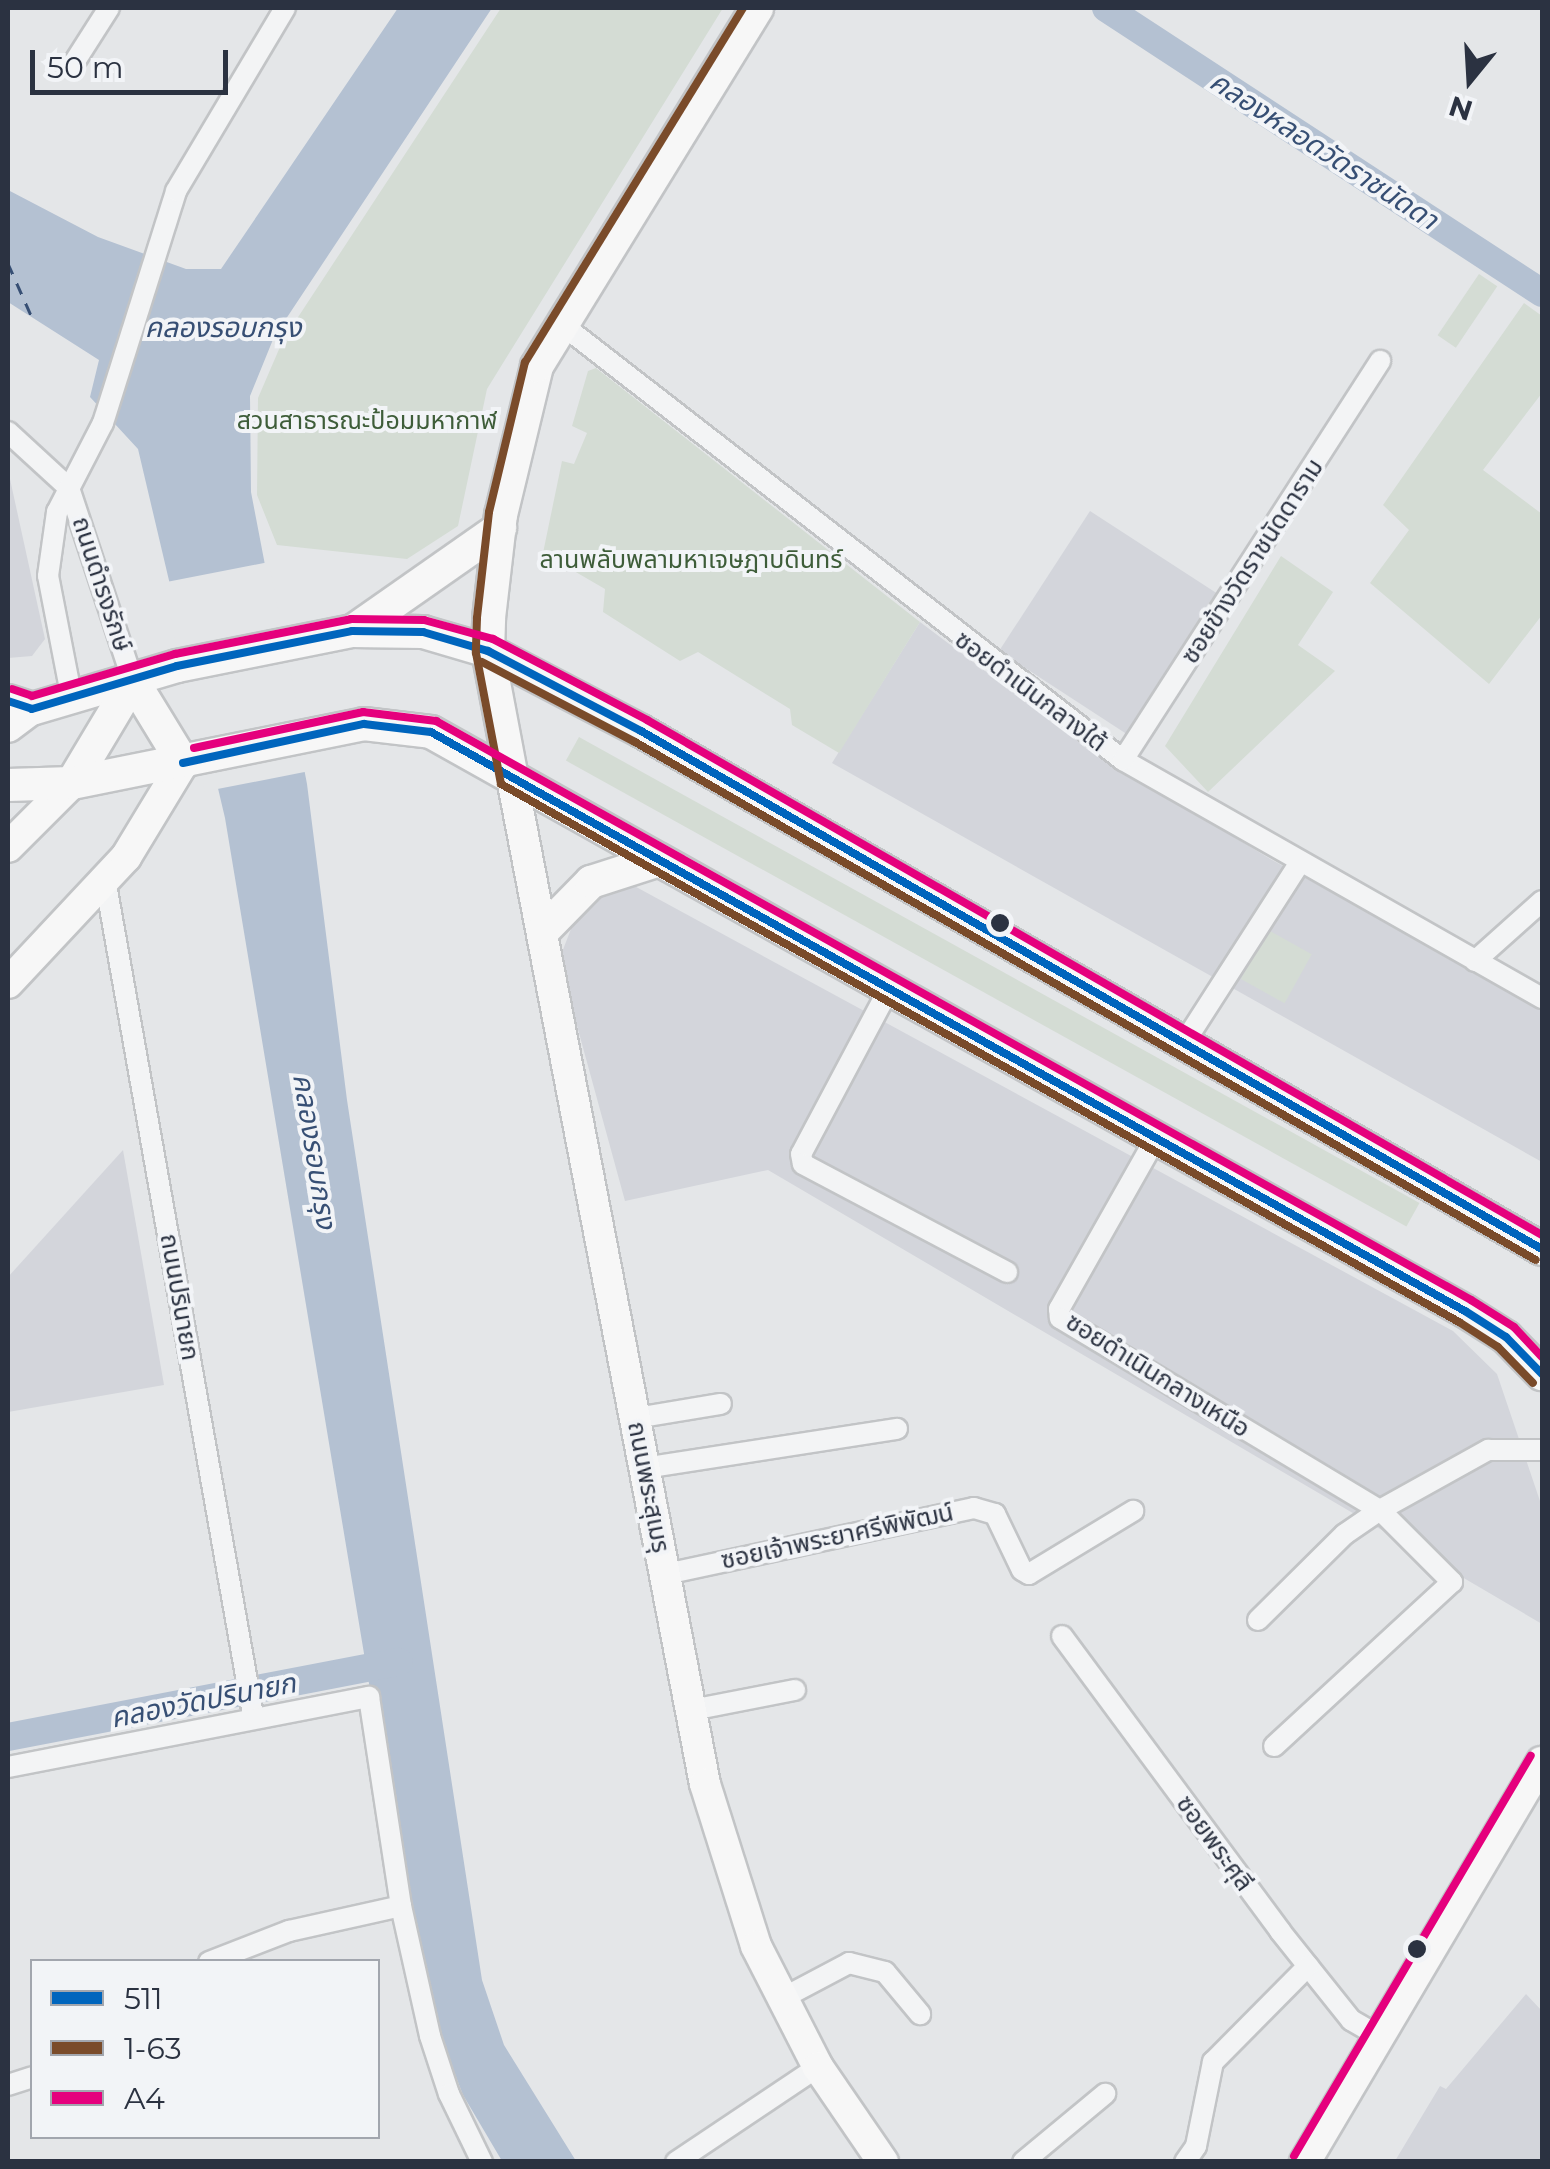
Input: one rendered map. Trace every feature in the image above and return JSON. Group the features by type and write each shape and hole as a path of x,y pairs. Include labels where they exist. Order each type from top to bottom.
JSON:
{"main road":[{"path":"512,778 488,651 500,528 522,416 560,323 757,8"},
{"path":"352,631 500,528"},
{"path":"16,712 177,666 297,638 352,631 423,632 488,651 1542,1249"},
{"path":"133,681 190,762"},
{"path":"8,848 72,783 133,681"},
{"path":"8,785 72,783 190,762 315,731 407,725 512,778 890,985 1465,1311 1506,1337 1542,1374"},
{"path":"8,984 105,879 190,762"},
{"name":"ถนนพระสุเมรุ","path":"512,778 692,1710 734,1885 782,1998 872,2158"},
{"path":"542,931 591,882 659,860"},
{"path":"1306,2162 1542,1762"}],"street":[{"path":"72,66 110,8"},
{"path":"69,488 104,423 176,191 285,8"},
{"name":"ซอยดำเนินกลางใต้","path":"560,323 1122,760 1299,864 1542,998"},
{"name":"ซอยข้างวัดราชนัดดาราม","path":"1122,760 1380,360"},
{"name":"ถนนดำรงรักษ์","path":"8,432 69,488 133,681"},
{"name":"ถนนดำรงรักษ์","path":"69,488 54,528 48,576 71,694"},
{"path":"1184,1044 1299,864"},
{"name":"ถนนปรินายก","path":"105,879 252,1708"},
{"path":"1474,960 1542,901"},
{"path":"890,985 801,1154 803,1164 1007,1272"},
{"name":"ซอยดำเนินกลางเหนือ","path":"1157,1136 1058,1309 1060,1318 1380,1510"},
{"path":"636,1418 721,1404"},
{"path":"644,1468 897,1428"},
{"path":"1258,1620 1344,1534 1380,1510 1488,1450 1542,1450"},
{"name":"ซอยเจ้าพระยาศรีพิพัฒน์","path":"666,1574 974,1508 995,1514 1022,1570 1030,1574 1133,1511"},
{"path":"1274,1746 1452,1582 1380,1510"},
{"name":"ซอยพระศุลี","path":"1062,1636 1308,1966 1351,2020 1380,2037"},
{"path":"692,1710 796,1690"},
{"path":"8,1767 252,1708 369,1696 402,1906 430,2036 482,2162"},
{"path":"217,1959 289,1931 402,1906"},
{"path":"782,1998 849,1963 885,1972 920,2014"},
{"path":"1186,2162 1196,2146 1212,2062 1308,1966"},
{"path":"680,2161 818,2067"},
{"path":"1022,2162 1105,2094"}],"shaded area":[{"path":"8,470 45,639 32,656 8,658"},
{"path":"1090,511 1223,598 1132,738 999,651"},
{"path":"920,622 1090,750 1272,860 1542,1006 1542,1162 832,763"},
{"path":"627,882 1453,1331 1497,1374 1542,1507 1542,1624 768,1170 625,1201 559,960 583,898"},
{"path":"123,1150 164,1385 8,1412 8,1277"},
{"path":"1526,1994 1542,2011 1542,2161 1395,2161 1440,2086 1446,2089"}],"green space":[{"name":"สวนสาธารณะป้อมมหากาฬ","path":"501,8 723,8 487,389 458,526 407,559 277,545 257,495 258,398 283,340"},
{"path":"1479,274 1497,286 1456,348 1438,335"},
{"path":"1524,303 1542,316 1542,393 1483,470 1542,514 1542,615 1489,684 1370,583 1409,530 1383,505"},
{"name":"ลานพลับพลามหาเจษฎาบดินทร์","path":"596,368 920,622 839,753 792,725 790,709 698,652 680,661 603,612 605,589 543,553 562,461 574,464 587,433 572,426 588,371"},
{"path":"1281,556 1333,592 1298,645 1335,671 1208,792 1165,746"},
{"path":"579,737 1420,1203 1406,1227 566,761"},
{"path":"1268,930 1312,954 1285,1003 1241,979"}],"water":[{"name":"คลองรอบกรุง","path":"398,8 492,8 274,337 250,396 251,492 307,784 347,1100 482,1980 504,2045 576,2161 502,2161 463,2095 438,2030 406,1906 225,818 138,449 90,397 99,360 8,302 8,190 98,237 186,269 221,269"}],"pier":[{"path":"269,562 310,771 205,792 164,582"}],"waterway":[{"name":"คลองหลอดวัดราชนัดดา","path":"1106,8 1542,293"},
{"name":"คลองวัดปรินายก","path":"8,1737 399,1662"}],"ferry route":[{"path":"8,263 31,315"}],"transit line":[{"name":"1-63","path":"743,8 525,362 489,512 477,618 476,653 501,784 1459,1322 1498,1347 1533,1383"},
{"name":"A4","path":"12,689 32,696 175,654 351,619 424,620 493,639 647,720 1542,1235"},
{"name":"511","path":"8,701 32,709 177,666 352,631 423,632 488,651 641,731 1542,1249"},
{"name":"1-63","path":"482,662 635,742 1536,1260"},
{"name":"A4","path":"194,748 363,712 436,721 1471,1300 1514,1327 1542,1357"},
{"name":"511","path":"183,763 364,724 431,732 1465,1311 1506,1337 1542,1374"},
{"name":"A4","path":"1294,2156 1531,1756"}]}
